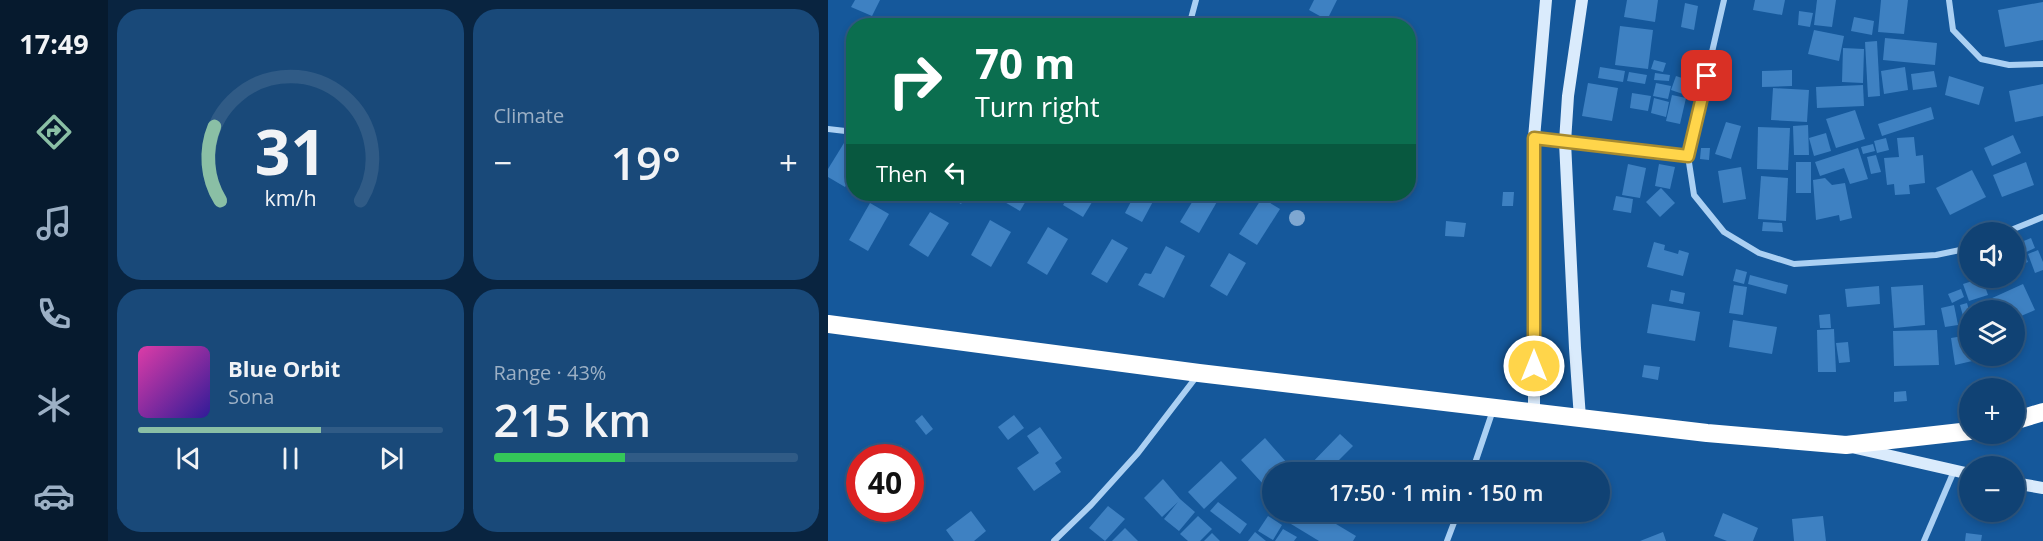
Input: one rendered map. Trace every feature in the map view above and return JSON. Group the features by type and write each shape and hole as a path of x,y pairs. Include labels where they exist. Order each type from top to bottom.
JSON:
{"highway":[{"path":"828,324 1199,374 1493,410 1534,411 1707,433 1846,446 1959,432"},
{"path":"2025,418 2043,412"}],"street":[{"path":"1191,18 1197,0"},
{"path":"1534,411 1534,138 1546,0"},
{"path":"1580,418 1565,142 1568,96 1582,0"},
{"path":"1724,0 1688,156 1694,195 1724,232 1760,253 1794,264 1936,255 1959,250"},
{"path":"1949,0 1953,30 1981,59 2010,65 2043,64"},
{"path":"828,129 846,131"},
{"path":"1534,138 1688,156"},
{"path":"2025,224 2043,217"},
{"path":"1054,541 1091,505 1137,453 1199,374"},
{"path":"1475,462 1493,410"},
{"path":"1846,446 1959,472"},
{"path":"1924,541 1953,471"},
{"path":"2025,485 2043,488"},
{"path":"1447,541 1454,522"}],"building":[{"path":"855,0 880,0 872,16 851,7"},
{"path":"1314,0 1337,0 1328,18 1309,10"},
{"path":"1627,0 1658,0 1655,22 1624,17"},
{"path":"1755,0 1785,0 1782,15 1753,10"},
{"path":"1817,0 1836,0 1832,27 1814,25"},
{"path":"1881,0 1908,0 1904,34 1878,32"},
{"path":"2043,2 2043,40 2005,47 1998,10"},
{"path":"1685,3 1698,6 1694,30 1681,27"},
{"path":"1799,11 1813,13 1810,27 1798,25"},
{"path":"1854,17 1874,21 1872,35 1851,31"},
{"path":"1620,26 1653,30 1648,69 1615,65"},
{"path":"1814,30 1844,36 1839,61 1808,54"},
{"path":"1885,38 1937,43 1935,65 1883,60"},
{"path":"1877,41 1880,96 1868,97 1865,42"},
{"path":"1843,48 1864,49 1863,83 1842,82"},
{"path":"1654,60 1666,63 1663,72 1651,69"},
{"path":"1600,67 1625,71 1623,82 1598,78"},
{"path":"1905,67 1908,90 1884,94 1881,71"},
{"path":"1792,70 1792,86 1762,87 1762,71"},
{"path":"1934,71 1937,87 1913,90 1911,74"},
{"path":"1629,72 1647,75 1645,84 1627,81"},
{"path":"1655,73 1670,75 1669,81 1654,80"},
{"path":"1676,76 1688,80 1683,94 1671,90"},
{"path":"1949,76 1984,87 1979,105 1945,95"},
{"path":"1588,83 1618,88 1612,121 1582,116"},
{"path":"1656,83 1671,86 1668,99 1653,96"},
{"path":"2043,84 2043,116 2015,122 2009,91"},
{"path":"1863,85 1864,106 1817,108 1816,87"},
{"path":"1773,88 1809,90 1807,122 1771,120"},
{"path":"1632,93 1651,96 1648,111 1630,108"},
{"path":"1672,95 1686,98 1680,124 1666,121"},
{"path":"1654,98 1669,102 1666,117 1651,113"},
{"path":"1931,107 1934,119 1882,136 1878,124"},
{"path":"1855,110 1865,139 1836,148 1826,119"},
{"path":"1726,122 1741,126 1731,159 1715,154"},
{"path":"1808,125 1809,155 1794,155 1793,126"},
{"path":"1758,127 1790,128 1788,170 1757,169"},
{"path":"1826,133 1831,151 1814,156 1809,138"},
{"path":"2013,135 2021,153 1992,166 1984,148"},
{"path":"1914,137 1916,156 1923,155 1925,183 1909,185 1910,194 1895,195 1894,184 1887,185 1884,158 1899,157 1897,138"},
{"path":"1886,138 1889,150 1877,153 1874,141"},
{"path":"844,143 846,144 845,187 828,177 828,169"},
{"path":"1873,144 1875,151 1863,154 1861,147"},
{"path":"1701,148 1710,148 1709,160 1700,159"},
{"path":"1858,148 1868,179 1850,184 1844,168 1820,176 1815,162"},
{"path":"1876,155 1881,172 1871,174 1867,157"},
{"path":"1796,162 1811,162 1811,193 1796,193"},
{"path":"2026,162 2034,185 2002,197 1993,175"},
{"path":"1628,164 1646,168 1640,198 1622,195"},
{"path":"1659,164 1675,167 1670,189 1655,186"},
{"path":"1741,167 1746,199 1723,203 1718,171"},
{"path":"1972,170 1986,197 1950,215 1936,188"},
{"path":"1761,176 1788,178 1786,221 1758,219"},
{"path":"1825,178 1832,185 1845,183 1852,218 1840,221 1839,215 1816,220 1813,180"},
{"path":"1661,188 1675,203 1660,217 1646,202"},
{"path":"1503,192 1514,192 1513,206 1502,206"},
{"path":"1616,196 1633,199 1631,213 1613,210"},
{"path":"1003,201 1026,201 1020,211"},
{"path":"1066,201 1093,201 1083,217 1063,205"},
{"path":"1131,201 1153,201 1142,222 1125,213"},
{"path":"1193,201 1217,201 1199,233 1180,222"},
{"path":"1260,201 1267,201 1280,209 1257,245 1239,234"},
{"path":"870,203 889,214 868,251 849,240"},
{"path":"930,212 949,223 928,257 909,245"},
{"path":"990,220 1011,232 991,267 971,255"},
{"path":"1446,221 1466,223 1464,237 1445,236"},
{"path":"1763,222 1782,223 1783,232 1762,231"},
{"path":"1048,227 1068,239 1047,275 1027,263"},
{"path":"2031,238 2035,248 2025,253 2025,240"},
{"path":"1112,239 1128,248 1107,283 1091,274"},
{"path":"1654,242 1665,245 1664,250 1678,254 1679,250 1689,253 1683,276 1647,267"},
{"path":"1166,246 1185,256 1164,298 1138,285 1145,273 1151,274"},
{"path":"2038,250 2043,262 2043,270 2035,273 2028,254"},
{"path":"1229,253 1246,263 1227,296 1210,286"},
{"path":"1736,269 1747,272 1744,284 1733,281"},
{"path":"1750,275 1788,285 1786,294 1748,284"},
{"path":"1734,285 1747,287 1743,315 1729,313"},
{"path":"1923,285 1925,325 1894,328 1891,287"},
{"path":"1879,286 1880,304 1847,307 1845,289"},
{"path":"1964,288 1986,288 1988,295 1969,300"},
{"path":"2014,288 2025,288 2035,310 2025,314 2025,300 1990,299"},
{"path":"1961,289 1964,297 1952,303 1948,294"},
{"path":"1671,290 1685,293 1683,304 1669,301"},
{"path":"1652,304 1700,312 1695,341 1647,333"},
{"path":"1954,305 1958,325 1945,327 1941,308"},
{"path":"1830,314 1831,328 1820,328 1819,315"},
{"path":"1733,320 1777,327 1772,354 1729,347"},
{"path":"1834,329 1836,372 1818,372 1817,330"},
{"path":"1937,330 1939,365 1894,366 1893,331"},
{"path":"1959,337 1959,364 1955,365 1951,338"},
{"path":"1848,342 1850,362 1839,363 1836,343"},
{"path":"1644,365 1660,367 1658,380 1642,377"},
{"path":"1906,391 1907,401 1894,402 1894,392"},
{"path":"922,415 933,429 926,435 915,421"},
{"path":"1014,415 1024,428 1008,440 998,427"},
{"path":"1040,427 1062,458 1055,463 1061,472 1034,491 1017,468 1039,453 1027,436"},
{"path":"1340,434 1353,446 1337,462 1313,462"},
{"path":"1265,438 1286,462 1262,462 1262,483 1241,460"},
{"path":"1221,461 1237,478 1204,509 1188,492"},
{"path":"1163,479 1195,512 1179,531 1164,519 1178,502 1162,517 1144,498"},
{"path":"1218,502 1247,524 1240,534 1210,511"},
{"path":"1108,506 1125,519 1105,541 1089,528"},
{"path":"971,511 986,531 974,541 954,541 946,530"},
{"path":"1723,513 1758,528 1753,541 1727,541 1714,536"},
{"path":"1198,516 1212,529 1200,541 1188,541 1180,534"},
{"path":"1823,516 1826,541 1794,541 1792,519"},
{"path":"1264,522 1277,522 1282,525 1273,540 1258,531"},
{"path":"1292,522 1333,522 1356,536 1353,541 1319,541 1291,524"},
{"path":"1125,528 1138,541 1112,541"},
{"path":"1283,529 1297,537 1294,541 1275,541"},
{"path":"1255,532 1266,541 1248,541"},
{"path":"1663,532 1666,541 1640,541"},
{"path":"1212,533 1220,541 1204,541"},
{"path":"1966,533 1982,535 1981,541 1965,541"}],"route":[{"path":"1534,366 1534,138 1688,156 1707,76"}]}
